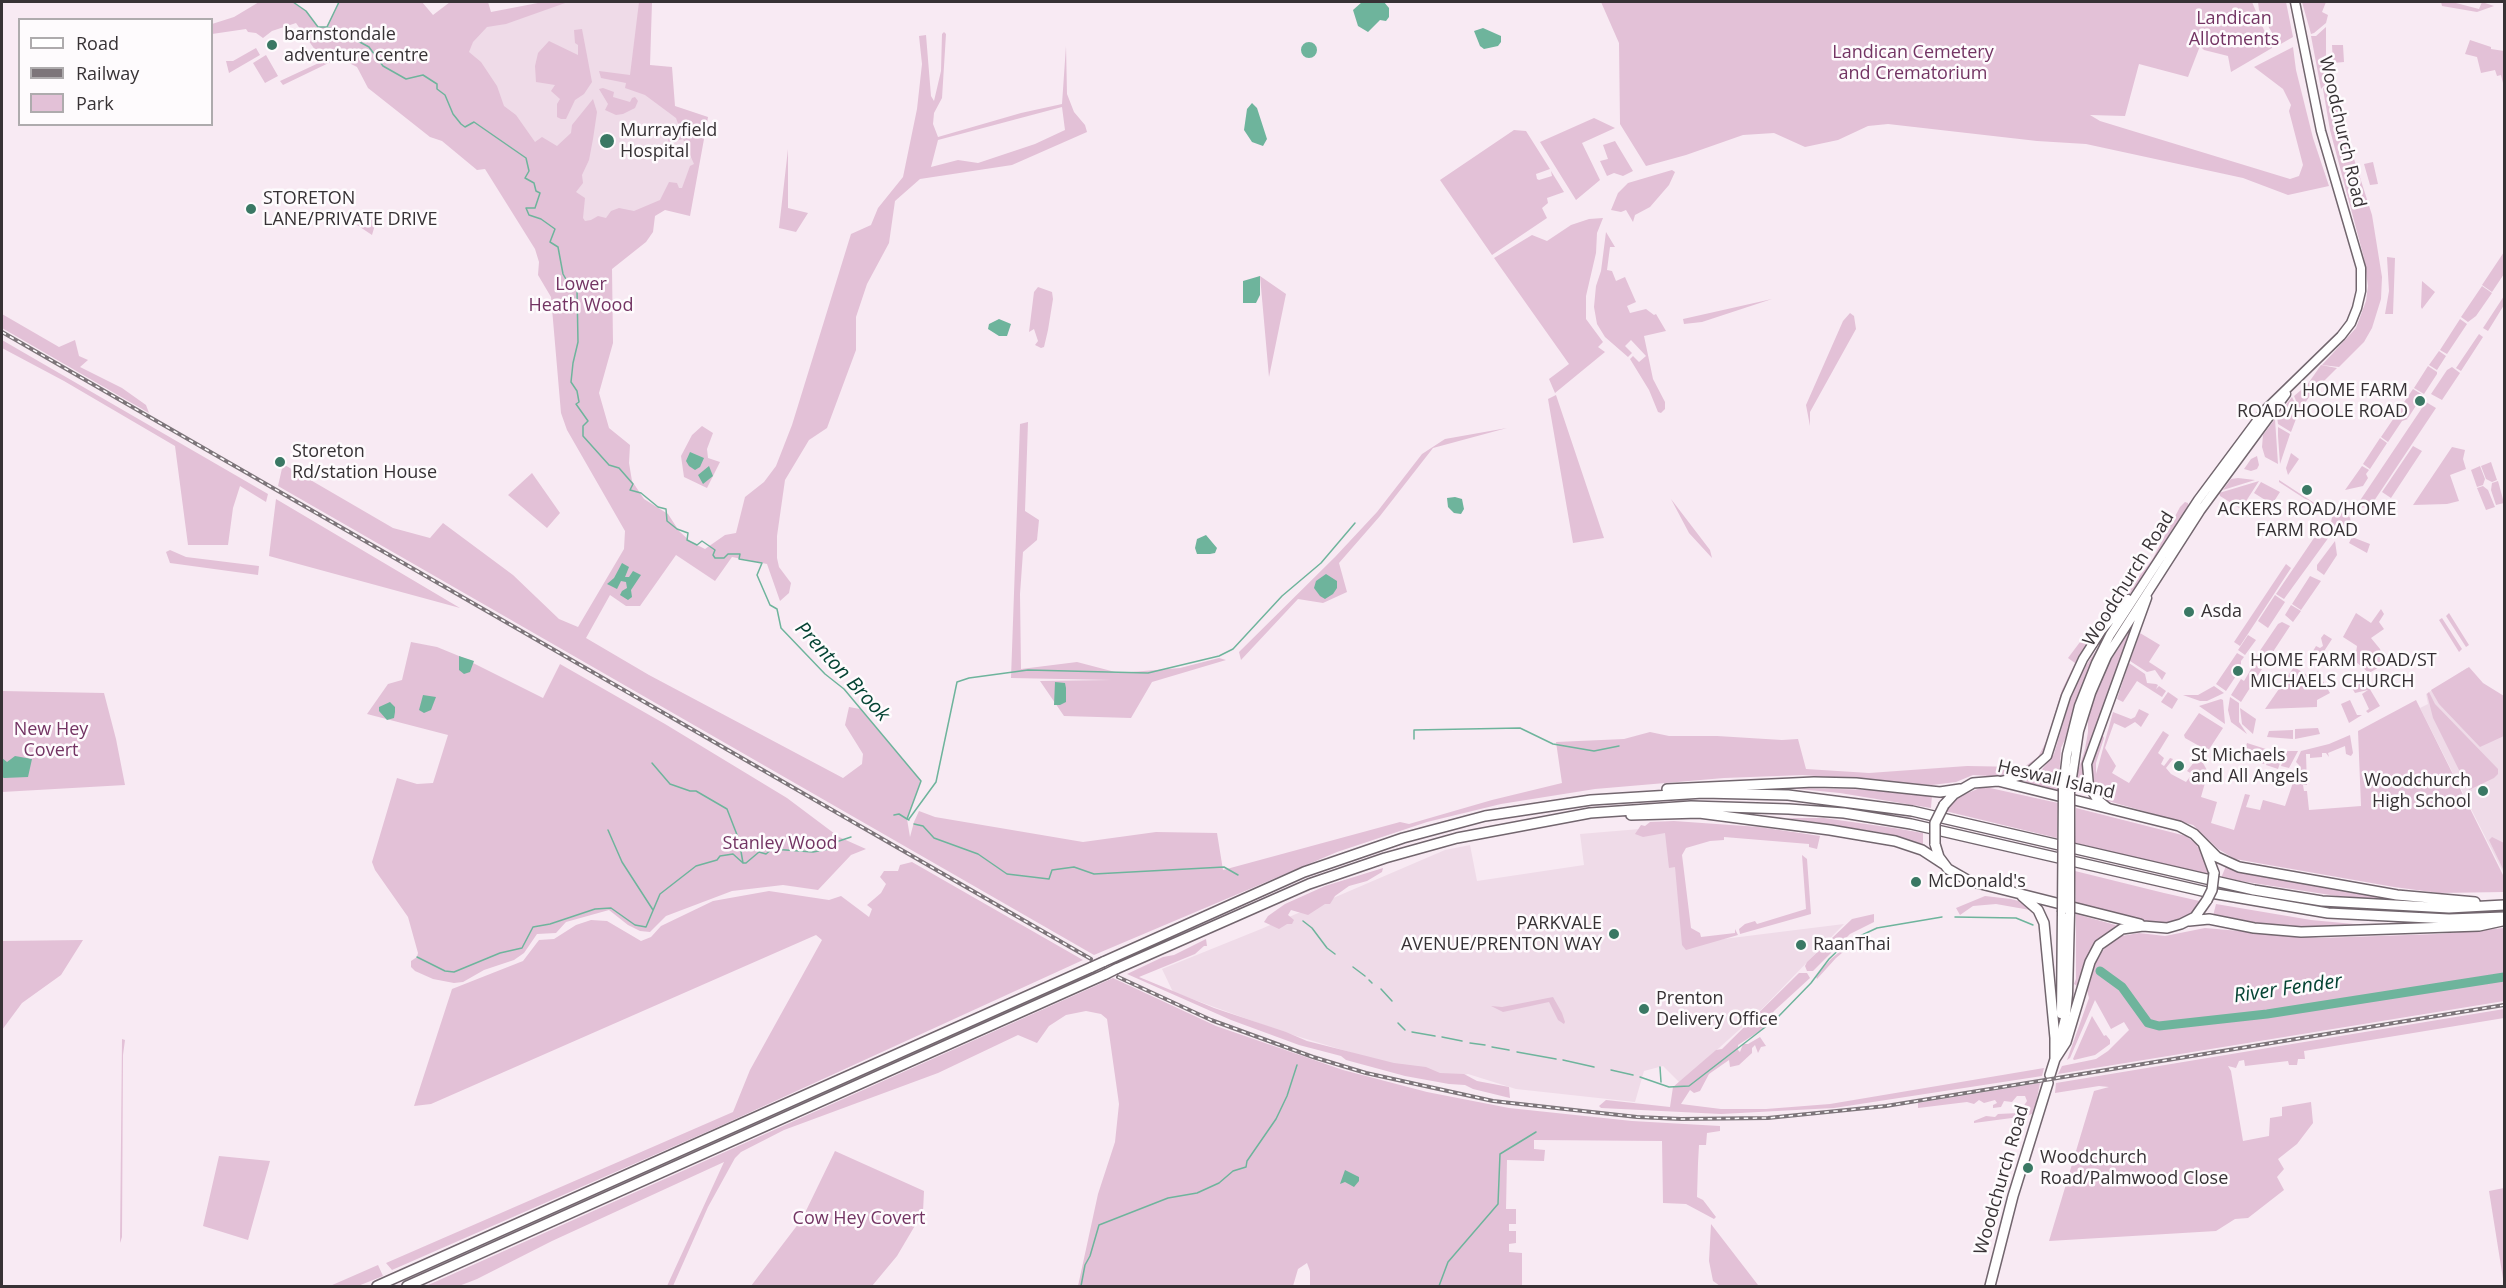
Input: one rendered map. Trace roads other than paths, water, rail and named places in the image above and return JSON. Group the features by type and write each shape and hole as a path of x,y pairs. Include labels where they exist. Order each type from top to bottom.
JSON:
{"highway":[{"name":"Heswall Island","path":"1945,865 1935,844 1935,823 1944,804 1960,789 1973,783 1998,781 2179,826 2194,834 2217,857 2230,864 2257,871 2397,895 2505,905"},
{"path":"377,1287 1304,872 1403,838 1485,816 1680,787 1768,783 1857,783 1940,792 1960,789"},
{"path":"1623,797 1745,792 1844,802 1912,812 1980,826 2265,892 2322,901 2449,908 2505,905"},
{"path":"407,1287 1309,884 1447,841 1530,822 1590,813 1692,806 1743,806 1833,812 1977,837 2250,901 2328,913 2449,920 2505,919"},
{"path":"1530,822 1698,813 1896,841 1922,850 1952,872 1970,881 2151,927"},
{"path":"2189,921 2199,912 2212,890 2214,873 2204,843"},
{"path":"2018,893 2032,903 2044,923 2054,1020 2055,1059"},
{"path":"2055,1059 2066,1042 2090,962 2099,945 2122,929 2167,928 2189,921 2215,919 2254,928 2301,933 2479,926 2505,919"},
{"name":"Woodchurch Road","path":"1989,1287 2013,1196 2055,1059"}],"main road":[{"name":"Woodchurch Road","path":"2153,576 2169,546 2207,488 2265,410 2341,336 2351,323 2361,291 2361,268 2321,131 2294,2"},
{"name":"Woodchurch Road","path":"2055,1059 2060,1036 2066,913 2066,790 2070,737 2087,682 2110,635 2290,387"},
{"path":"2169,546 2203,501 2208,500"},
{"path":"1998,781 2020,777 2043,761 2050,750 2066,696 2083,659 2108,623 2153,576"},
{"path":"2108,808 2096,798 2089,786 2087,764 2153,576"}],"waterway":[{"name":"Prenton Brook","path":"293,2 306,11 318,27 327,27 338,32 348,30 356,40 369,47 383,66 406,79 423,75 437,84 437,89 445,95 453,114 461,124 465,127 474,122 526,158 529,171 525,178 534,183 536,191 540,193 535,208 526,208 529,215 541,219 555,229 550,242 558,247 563,274 571,288 577,289 578,342 571,382 577,391 579,402 576,404 588,421 583,426 583,436 609,465 619,468 633,484 630,490 641,493 658,507 666,509 667,521 677,529 688,533 687,540 697,545 702,541 715,550 713,555 715,558 724,558 728,554 740,554 739,559 762,563 757,575 770,605 777,609 781,628 825,674 844,689 921,781 907,819 909,820"},
{"path":"327,27 339,2"},
{"path":"909,819 936,782 957,682 969,678 1028,670 1148,673 1219,656 1233,649 1282,596 1321,563 1355,523"},
{"path":"1414,739 1414,730 1520,728 1553,744 1594,751 1619,746"},
{"path":"652,763 670,784 696,791 727,809 739,840 743,863 759,852 766,854 772,849 813,852 829,849 833,843 851,837"},
{"path":"894,815 899,814 907,819"},
{"name":"Prenton Brook","path":"914,824 923,826 934,838 978,854 1007,874 1049,879 1052,870 1074,867 1094,874 1224,867 1238,875"},
{"path":"608,830 622,862 653,910"},
{"path":"417,957 445,971 454,972 500,953 522,948 533,927 550,924 595,909 611,908 635,925 646,927 660,894 696,866 717,860 720,856 733,854 743,863"},
{"name":"Prenton Brook","path":"1640,1077 1669,1087 1689,1086 1777,1018 1847,942 1877,928 1942,917"},
{"name":"Prenton Brook","path":"1955,917 2016,918 2033,925"},
{"name":"Prenton Brook","path":"1303,921 1335,954"},
{"name":"Prenton Brook","path":"1353,967 1365,976"},
{"name":"River Fender","path":"2100,971 2122,987 2148,1023 2159,1026 2267,1014 2504,977"},
{"name":"Prenton Brook","path":"1369,980 1372,983"},
{"name":"Prenton Brook","path":"1381,989 1392,1001"},
{"name":"Prenton Brook","path":"1398,1023 1405,1030"},
{"name":"Prenton Brook","path":"1412,1032 1435,1036"},
{"name":"Prenton Brook","path":"1442,1037 1462,1041"},
{"name":"Prenton Brook","path":"1470,1043 1485,1045"},
{"name":"Prenton Brook","path":"1492,1047 1509,1050"},
{"name":"Prenton Brook","path":"1517,1052 1556,1059"},
{"name":"Prenton Brook","path":"1563,1060 1594,1067"},
{"path":"1081,1286 1085,1265 1099,1225 1168,1198 1197,1193 1219,1183 1233,1171 1246,1167 1247,1161 1276,1119 1287,1096 1297,1065"},
{"path":"1660,1067 1661,1082"},
{"name":"Prenton Brook","path":"1611,1070 1633,1075"},
{"path":"1439,1286 1448,1262 1498,1204 1500,1154 1536,1132"}],"railway":[{"path":"2,332 1091,959"},
{"path":"1118,977 1211,1020 1313,1057 1366,1073 1493,1101 1637,1117 1681,1119 1768,1118 1886,1106 2504,1005"}],"place":[{"name":"barnstondale adventure centre","path":"272,45"},
{"name":"Murrayfield Hospital","path":"607,141"},
{"name":"STORETON LANE/PRIVATE DRIVE","path":"251,209"},
{"name":"HOME FARM ROAD/HOOLE ROAD","path":"2420,401"},
{"name":"Storeton Rd/station House","path":"280,462"},
{"name":"ACKERS ROAD/HOME FARM ROAD","path":"2307,490"},
{"name":"Asda","path":"2189,612"},
{"name":"HOME FARM ROAD/ST MICHAELS CHURCH","path":"2238,671"},
{"name":"St Michaels and All Angels","path":"2179,766"},
{"name":"Woodchurch High School","path":"2483,791"},
{"name":"McDonald's","path":"1916,882"},
{"name":"PARKVALE AVENUE/PRENTON WAY","path":"1614,934"},
{"name":"RaanThai","path":"1801,945"},
{"name":"Prenton Delivery Office","path":"1644,1009"},
{"name":"Woodchurch Road/Palmwood Close","path":"2028,1168"}],"park label":[{"name":"Landican Allotments","path":"2234,29"},
{"name":"Landican Cemetery and Crematorium","path":"1913,63"},
{"name":"Lower Heath Wood","path":"581,295"},
{"name":"New Hey Covert","path":"51,740"},
{"name":"Stanley Wood","path":"780,844"},
{"name":"Cow Hey Covert","path":"859,1219"}]}
